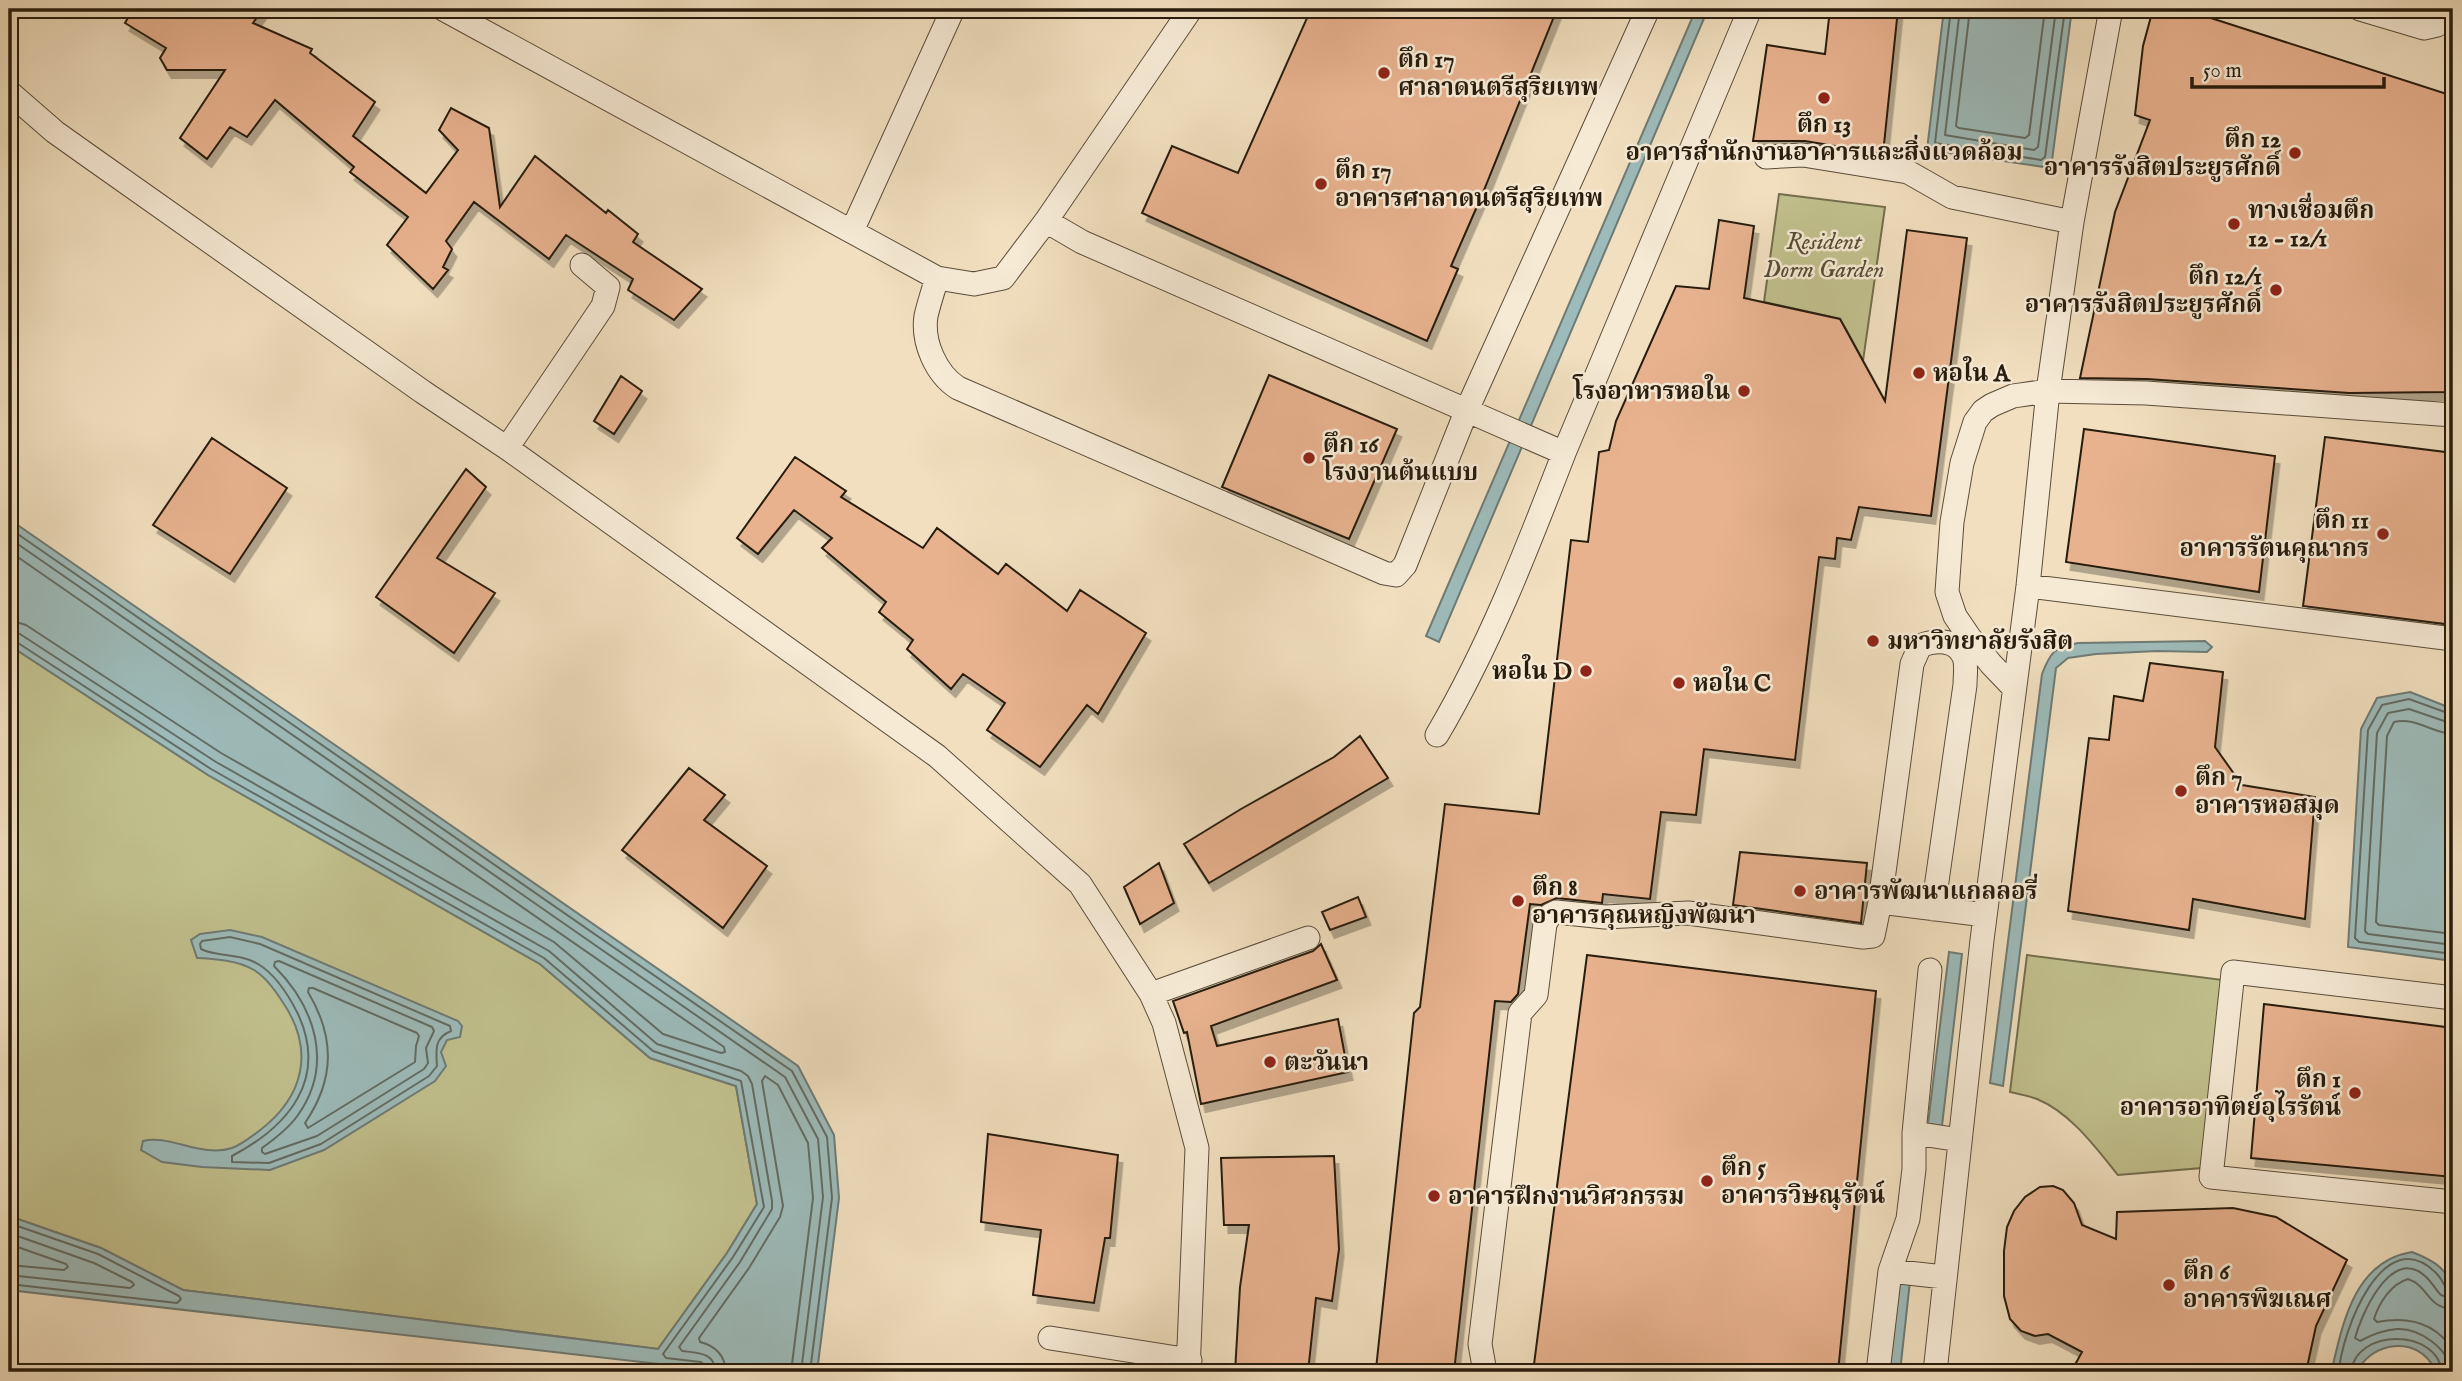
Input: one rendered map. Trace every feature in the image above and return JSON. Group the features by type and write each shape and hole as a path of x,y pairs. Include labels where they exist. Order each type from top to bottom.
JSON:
{"street":[{"path":"443,9 937,278 974,285 1003,278 1046,221 1191,9"},
{"path":"852,231 953,9"},
{"path":"937,278 926,319 929,351 947,380 979,397 1384,573 1396,575 1405,565 1466,412 1648,9"},
{"path":"1437,736 1465,688 1489,637 1556,450 1750,9"},
{"path":"1935,1372 1985,915 2028,586 2048,391 2072,222 2111,9"},
{"path":"2360,9 2424,27 2437,25 2453,9"},
{"path":"9,92 55,132 423,392 507,448 937,756 974,786 1080,884 1152,994 1164,1023 1197,1148 1189,1366 1050,1338"},
{"path":"1766,156 1803,155 1908,172 1951,197 2072,222"},
{"path":"1046,221 1082,242 1556,450"},
{"path":"507,448 603,306 608,287 582,265"},
{"path":"2014,688 1991,664 1955,616 1947,592 1952,522 1962,463 1971,433 1983,411 2014,396 2048,391 2146,393 2453,415"},
{"path":"2028,586 2453,639"},
{"path":"1485,1372 1480,1344 1520,1013 1536,995 1545,924 1550,915 1556,912 1605,917 1688,913 1863,937 1873,936 1880,902 1912,664 1920,646 1940,640 1958,648 1966,665 1933,909"},
{"path":"1880,902 1985,915"},
{"path":"1152,994 1308,938"},
{"path":"1878,1372 1890,1271 1908,1219 1930,970"},
{"path":"2453,998 2233,972 2211,1177 2453,1202"},
{"path":"1914,1133 1960,1140"},
{"path":"1890,1271 1944,1278"}],"green space":[{"name":"Resident Dorm Garden","path":"1779,194 1885,207 1863,361 1840,319 1764,302"},
{"path":"9,645 208,775 540,964 650,1058 736,1086 757,1204 727,1253 658,1349 183,1290 101,1248 9,1216"},
{"path":"2027,955 2223,980 2202,1168 2118,1175 2082,1132 2061,1113 2037,1099 2010,1092"}],"water":[{"path":"1696,9 1708,9 1439,642 1426,636"},
{"path":"1944,9 2072,9 2051,168 1927,150"},
{"path":"9,519 798,1066 834,1135 839,1198 817,1372 729,1372 9,1290 9,1216 101,1248 183,1290 658,1349 727,1253 757,1204 736,1086 650,1058 540,964 208,775 9,645"},
{"path":"2205,641 2212,647 2207,652 2096,654 2068,658 2056,668 2003,1086 1990,1083 2042,674 2048,660 2058,649 2078,643"},
{"path":"2410,692 2453,709 2453,961 2348,947 2361,729 2377,698"},
{"path":"230,930 262,937 458,1021 462,1026 460,1037 447,1040 441,1052 446,1066 435,1081 324,1150 270,1170 162,1162 141,1150 143,1141 153,1140 209,1150 235,1147 275,1117 287,1103 295,1087 300,1071 299,1037 292,1019 273,988 254,970 240,964 197,958 191,940 200,934"},
{"path":"1949,952 1962,954 1942,1126 1928,1124"},
{"path":"2412,1252 2443,1270 2451,1286 2453,1372 2437,1372 2418,1351 2399,1346 2379,1350 2363,1363 2357,1372 2332,1369 2347,1314 2365,1281 2377,1267"},
{"path":"1897,1279 1910,1281 1900,1372 1886,1372"}],"building":[{"path":"133,9 263,9 253,23 312,49 310,53 375,102 353,136 426,193 458,150 439,130 451,108 489,128 500,207 535,156 606,213 608,210 638,234 633,242 702,289 674,320 628,290 633,279 566,235 549,259 474,202 446,241 452,249 443,267 448,270 433,289 387,245 408,217 350,172 354,167 275,100 247,137 230,127 207,159 180,138 225,70 167,70 160,58 166,48 125,23"},
{"name":"ตึก 17 อาคารศาลาดนตรีสุริยเทพ","path":"1311,9 1557,9 1451,266 1458,269 1427,341 1142,213 1172,146 1238,173"},
{"name":"ตึก 13 อาคารสำนักงานอาคารและสิ่งแวดล้อม","path":"1830,9 1898,9 1883,154 1805,141 1753,141 1767,45 1825,54"},
{"path":"2153,9 2183,9 2453,96 2453,187 2445,251 2453,252 2453,327 2449,392 2349,393 2147,379 2080,378 2115,212 2150,120 2135,115 2143,46"},
{"path":"1719,220 1754,226 1744,298 1840,319 1885,401 1907,230 1967,238 1931,516 1859,507 1851,540 1837,538 1835,559 1819,557 1795,760 1704,749 1696,815 1661,812 1650,899 1603,894 1602,903 1557,898 1541,905 1530,904 1518,994 1511,1002 1495,1001 1454,1372 1376,1369 1414,1013 1420,1007 1445,804 1539,814 1571,540 1588,542 1599,452 1609,450 1616,421 1676,286 1709,289"},
{"name":"ตึก 16 โรงงานต้นแบบ","path":"1269,375 1397,429 1349,539 1222,487"},
{"path":"621,376 642,391 614,434 594,421"},
{"path":"2084,429 2275,456 2259,592 2066,562"},
{"name":"ตึก 11 อาคารรัตนคุณากร","path":"2325,437 2453,453 2453,625 2303,606"},
{"path":"212,438 287,488 230,574 153,525"},
{"path":"795,457 846,491 841,497 923,548 937,528 998,574 1006,564 1067,611 1080,590 1146,633 1098,714 1087,705 1040,767 987,730 1005,703 963,674 951,689 907,649 913,640 879,612 886,602 822,548 832,538 794,510 758,554 737,538"},
{"path":"466,469 486,487 437,558 495,593 454,653 376,597"},
{"name":"ตึก 7 อาคารหอสมุด","path":"2150,663 2223,672 2215,747 2242,785 2315,797 2305,919 2193,899 2189,930 2068,911 2089,738 2109,740 2114,696 2143,701"},
{"path":"1360,736 1388,778 1209,883 1184,844 1334,757"},
{"path":"689,768 725,795 704,820 767,866 723,928 622,850"},
{"name":"อาคารพัฒนาแกลลอรี่","path":"1740,852 1867,863 1861,923 1733,905"},
{"path":"1159,863 1174,903 1140,924 1124,887"},
{"path":"1358,897 1366,917 1330,930 1322,912"},
{"path":"1321,944 1337,980 1211,1026 1217,1046 1338,1019 1348,1072 1201,1104 1187,1032 1184,1033 1173,1001 1313,951"},
{"name":"ตึก 5 อาคารวิษณุรัตน์","path":"1587,955 1876,991 1838,1372 1533,1372"},
{"name":"ตึก 1 อาคารอาทิตย์อุไรรัตน์","path":"2264,1004 2453,1028 2453,1177 2251,1158"},
{"path":"988,1134 1118,1155 1110,1238 1105,1238 1094,1303 1033,1295 1041,1230 981,1222"},
{"path":"1334,1156 1339,1249 1332,1301 1316,1298 1308,1372 1235,1372 1240,1287 1249,1225 1224,1225 1221,1158"},
{"name":"ตึก 6 อาคารพิฆเณศ","path":"2053,1186 2063,1190 2074,1203 2082,1225 2116,1239 2117,1212 2233,1208 2276,1217 2347,1260 2316,1326 2306,1372 2071,1372 2082,1352 2048,1334 2035,1336 2021,1331 2010,1319 2004,1296 2004,1251 2007,1227 2014,1211 2025,1197 2040,1187"}],"place":[{"name":"ตึก 17 ศาลาดนตรีสุริยเทพ","path":"1384,73"},
{"name":"ตึก 13 อาคารสำนักงานอาคารและสิ่งแวดล้อม","path":"1824,98"},
{"name":"ตึก 12 อาคารรังสิตประยูรศักดิ์","path":"2295,153"},
{"name":"ตึก 17 อาคารศาลาดนตรีสุริยเทพ","path":"1321,184"},
{"name":"ทางเชื่อมตึก 12 - 12/1","path":"2234,224"},
{"name":"ตึก 12/1 อาคารรังสิตประยูรศักดิ์","path":"2276,290"},
{"name":"หอใน A","path":"1919,373"},
{"name":"โรงอาหารหอใน","path":"1744,391"},
{"name":"ตึก 16 โรงงานต้นแบบ","path":"1309,458"},
{"name":"ตึก 11 อาคารรัตนคุณากร","path":"2383,534"},
{"name":"มหาวิทยาลัยรังสิต","path":"1873,641"},
{"name":"หอใน D","path":"1586,671"},
{"name":"หอใน C","path":"1679,683"},
{"name":"ตึก 7 อาคารหอสมุด","path":"2181,791"},
{"name":"อาคารพัฒนาแกลลอรี่","path":"1800,891"},
{"name":"ตึก 8 อาคารคุณหญิงพัฒนา","path":"1518,901"},
{"name":"ตะวันนา","path":"1270,1062"},
{"name":"ตึก 1 อาคารอาทิตย์อุไรรัตน์","path":"2355,1093"},
{"name":"ตึก 5 อาคารวิษณุรัตน์","path":"1707,1181"},
{"name":"อาคารฝึกงานวิศวกรรม","path":"1434,1196"},
{"name":"ตึก 6 อาคารพิฆเณศ","path":"2169,1285"}]}
